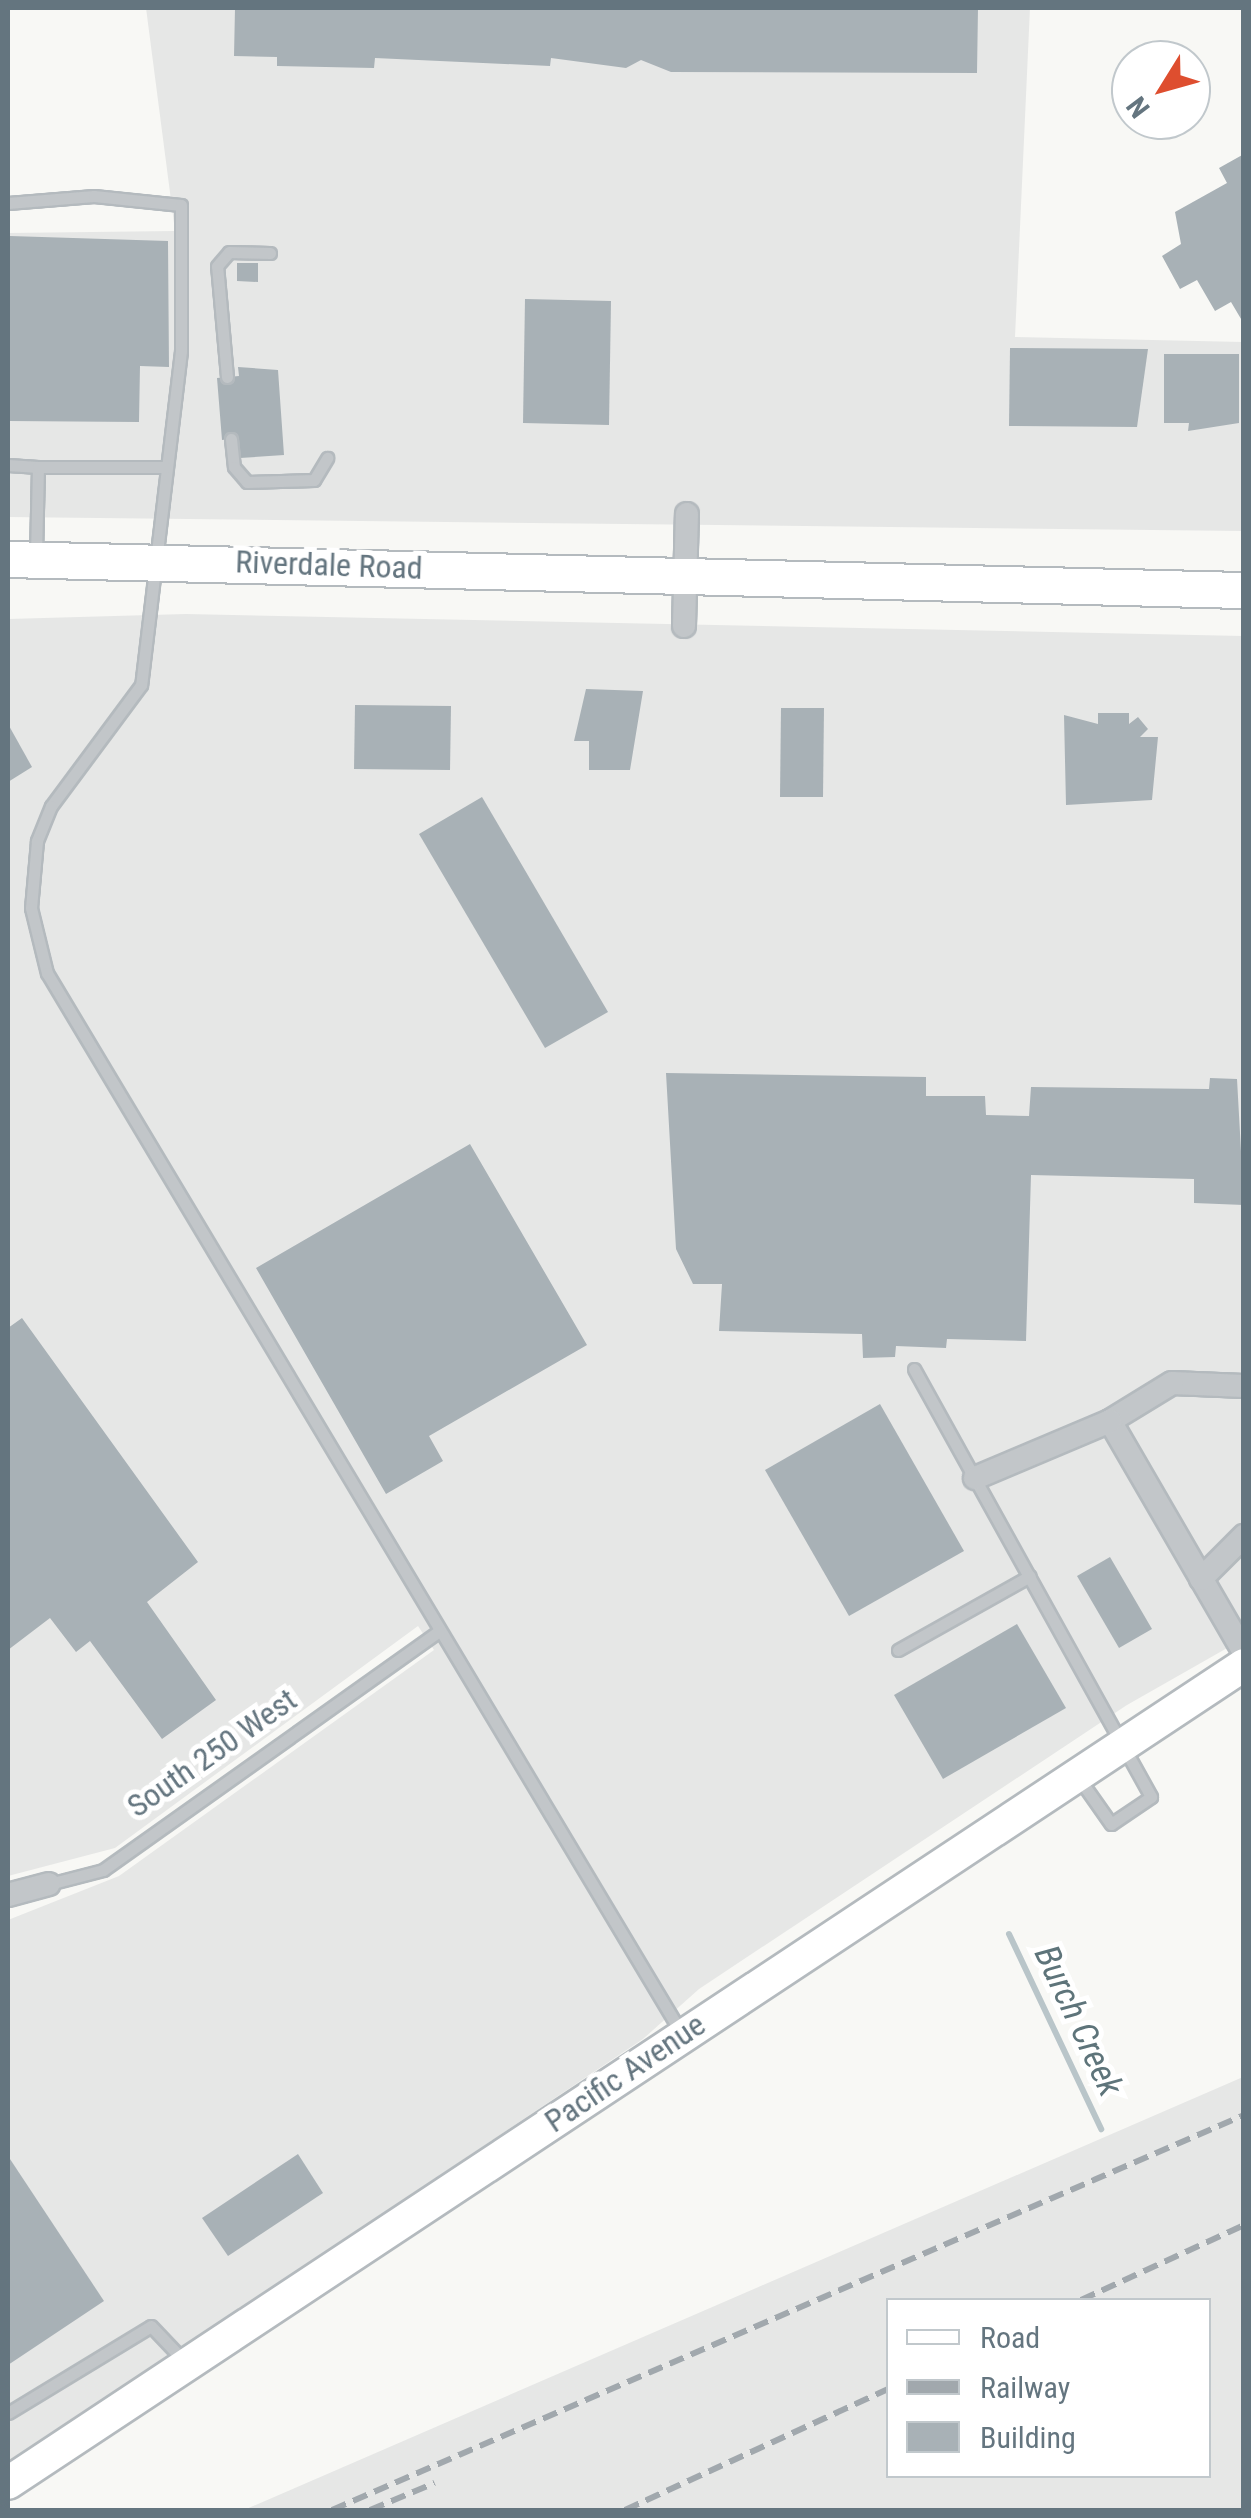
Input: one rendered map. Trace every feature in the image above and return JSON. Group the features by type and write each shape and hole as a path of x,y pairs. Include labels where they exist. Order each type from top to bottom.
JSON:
{"main road":[{"name":"Riverdale Road","path":"22,559 1244,590"}],"street":[{"path":"684,626 668,577 687,514"},
{"path":"975,1478 1110,1421 1172,1383 1244,1386"},
{"path":"1110,1421 1244,1652"},
{"path":"1201,1579 1244,1536"},
{"name":"Pacific Avenue","path":"8,2482 1244,1665"},
{"name":"South 250 West","path":"8,1895 49,1884"}],"lane":[{"path":"8,203 94,196 181,205 181,351 151,560 141,685 51,806 37,840 36,942 440,1631 682,2034"},
{"path":"227,377 218,266 229,252 270,253"},
{"path":"231,439 234,467 247,482 314,480 327,458"},
{"path":"8,465 165,466"},
{"path":"22,559 38,467"},
{"path":"914,1369 1128,1742 1151,1797 1110,1824 1078,1776"},
{"path":"898,1650 1030,1576"},
{"name":"South 250 West","path":"49,1884 103,1870 440,1631"},
{"path":"8,2412 151,2326 187,2365"}],"shaded area":[{"path":"146,8 1030,8 1015,337 1243,342 1243,531 8,517 8,233 175,231"},
{"path":"186,614 1243,636 1243,1639 1127,1705 699,1989 643,2039 8,2465 8,1920 119,1876 434,1650 418,1626 115,1848 8,1876 8,619"},
{"path":"1243,2077 1243,2510 244,2510"}],"building":[{"path":"235,8 978,8 977,73 671,72 641,60 626,68 551,58 550,66 375,58 374,68 277,66 277,57 234,56"},
{"path":"1244,154 1244,324 1231,302 1215,311 1197,280 1180,289 1162,256 1181,244 1175,212 1227,183 1219,168"},
{"path":"10,236 168,241 169,367 140,366 139,422 8,421"},
{"path":"237,263 258,263 258,282 237,281"},
{"path":"525,299 611,301 609,425 523,423"},
{"path":"1010,348 1148,349 1137,427 1009,426"},
{"path":"1164,354 1239,354 1239,423 1188,431 1189,423 1164,423"},
{"path":"238,367 278,370 284,455 240,458 238,438 222,440 217,378 239,376"},
{"path":"586,689 643,691 630,770 589,770 589,741 574,741"},
{"path":"355,705 451,706 450,770 354,769"},
{"path":"781,708 824,708 823,797 780,797"},
{"path":"1098,713 1129,713 1129,724 1138,717 1148,729 1140,737 1158,737 1152,800 1066,805 1064,715 1098,724"},
{"path":"8,724 32,767 8,782"},
{"path":"482,797 608,1012 545,1048 419,834"},
{"path":"666,1073 926,1077 926,1096 985,1096 986,1115 1029,1116 1031,1087 1209,1089 1210,1078 1237,1079 1244,1205 1194,1203 1194,1179 1031,1175 1026,1341 947,1339 946,1348 896,1346 895,1357 863,1358 862,1334 719,1331 722,1284 693,1284 676,1249"},
{"path":"470,1144 587,1345 429,1436 443,1461 386,1494 256,1268"},
{"path":"22,1318 198,1562 147,1602 216,1700 162,1739 90,1641 76,1652 50,1618 8,1650 8,1328"},
{"path":"880,1404 964,1551 849,1616 765,1470"},
{"path":"1110,1557 1152,1629 1119,1648 1077,1576"},
{"path":"1017,1624 1066,1708 943,1779 894,1695"},
{"path":"298,2154 323,2193 228,2256 202,2218"},
{"path":"8,2156 104,2301 8,2365"}],"waterway":[{"name":"Burch Creek","path":"1009,1934 1101,2129"}],"railway":[{"path":"332,2510 1244,2115"},
{"path":"1085,2298 1244,2225"},
{"path":"625,2510 886,2390"},
{"path":"370,2510 435,2483"}]}
